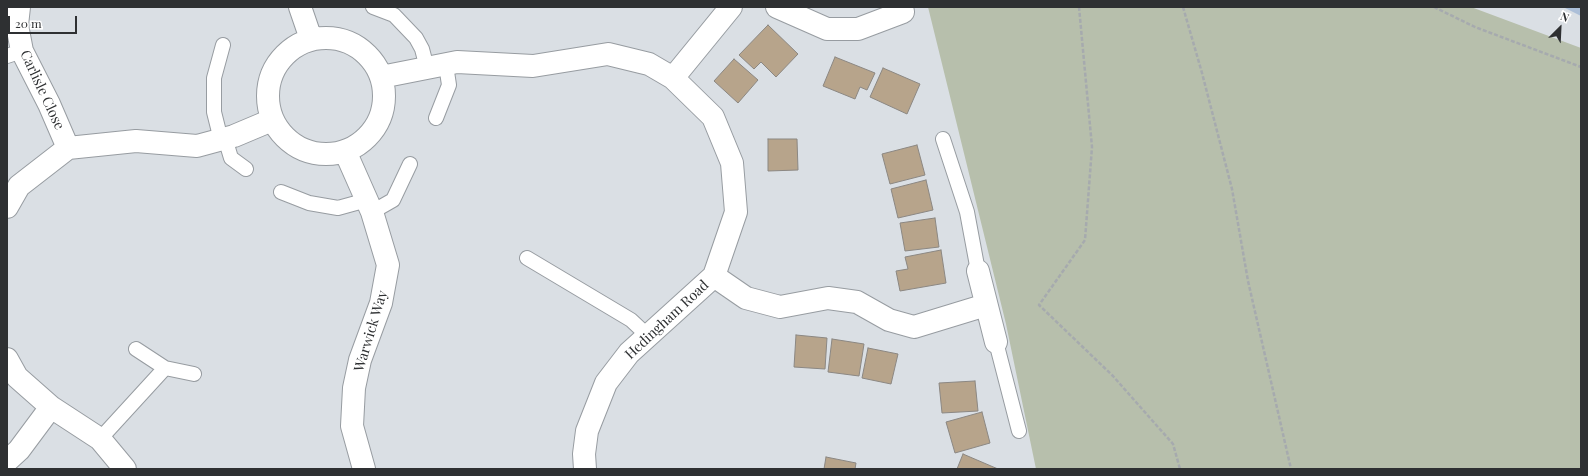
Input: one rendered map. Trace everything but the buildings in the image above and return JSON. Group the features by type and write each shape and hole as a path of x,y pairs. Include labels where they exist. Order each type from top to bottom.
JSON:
{"street":[{"name":"Carlisle Close","path":"19,7 14,53 49,104 68,148"},
{"path":"300,7 311,39"},
{"path":"673,78 731,7"},
{"path":"777,7 827,29 858,29 903,12 902,7"},
{"path":"329,37 346,41 361,49 374,62 381,77 384,95 382,113 370,134 361,142 345,151 327,154 309,151 293,144 272,120 268,96 271,77 280,60 294,47 311,39 329,37"},
{"name":"Hedingham Road","path":"381,77 457,62 533,66 608,54 650,64 673,78 713,117 732,163 736,212 714,276 629,353 606,383 587,431 584,454 585,469"},
{"path":"7,207 19,186 68,148 136,141 197,146 223,139 272,120"},
{"name":"Warwick Way","path":"345,151 370,206 388,265 381,303 360,360 354,388 352,426 364,469"},
{"path":"978,271 996,342"},
{"path":"714,276 746,298 780,307 828,298 857,302 888,320 914,327 986,305"},
{"path":"7,358 17,377 51,407 100,439 125,469"},
{"path":"7,461 19,450 51,407"}],"lane":[{"path":"373,7 394,15 416,38 422,49 449,85 436,118"},
{"path":"223,45 214,78 214,112 231,158 246,169"},
{"path":"943,139 967,212 978,271"},
{"path":"281,192 309,203 338,208 370,206 393,200 410,164"},
{"path":"527,258 631,320 648,336"},
{"path":"996,342 1019,431"},
{"path":"136,349 165,368 194,374"},
{"path":"100,439 165,368"}],"path":[{"path":"1079,7 1092,147 1085,240 1039,305 1113,376 1173,444 1180,469"},
{"path":"1183,7 1232,189 1248,281 1291,469"},
{"path":"1434,7 1475,27 1581,67"}],"green space":[{"path":"928,7 1471,7 1581,48 1581,469 1036,469 1006,324"}],"water":[{"path":"1563,7 1581,7 1581,16"}]}
